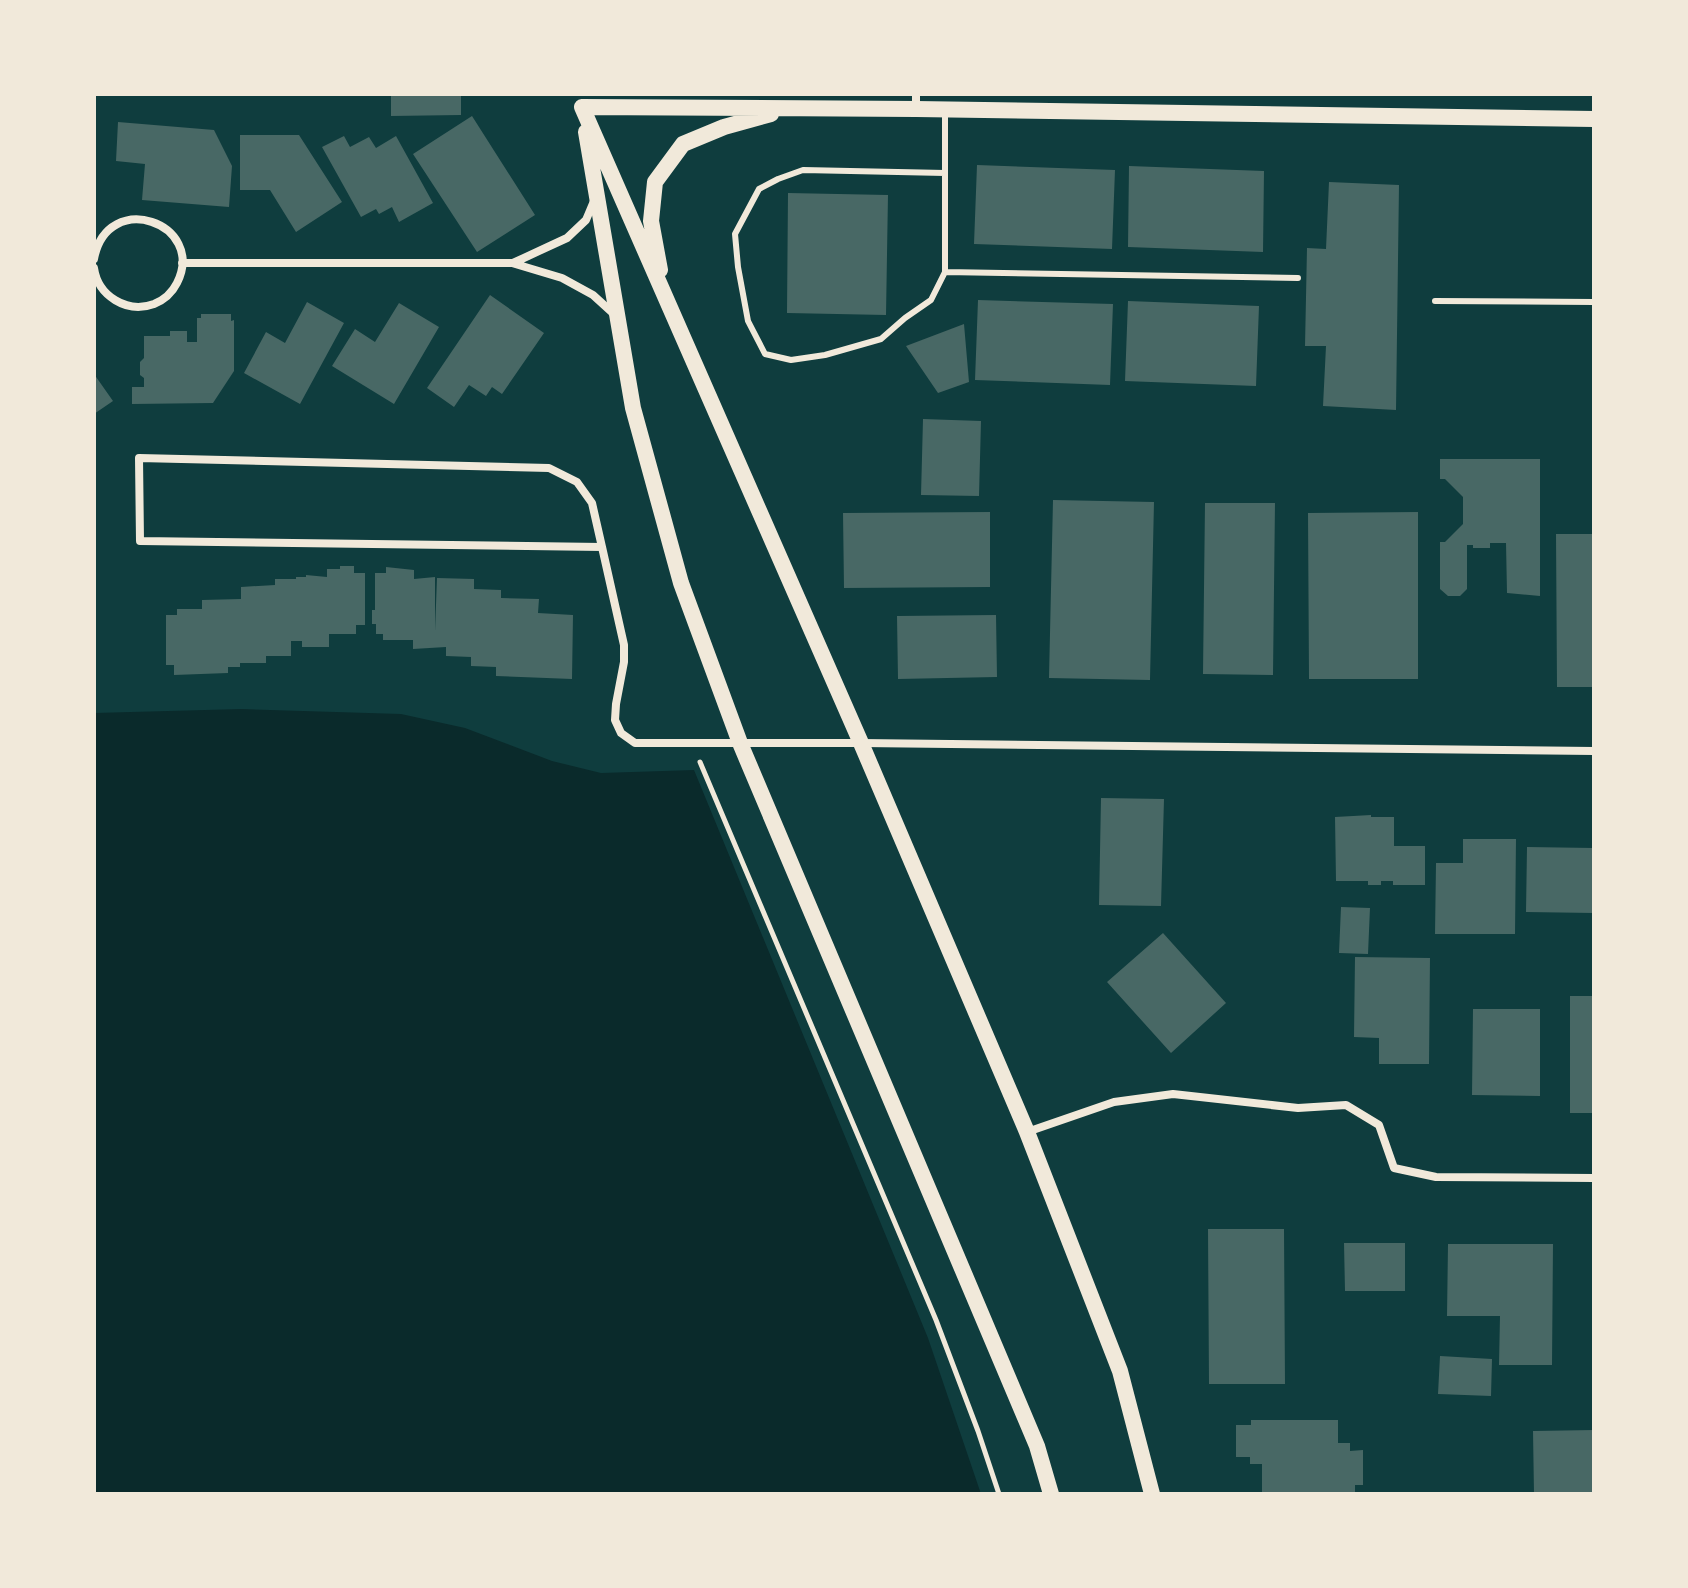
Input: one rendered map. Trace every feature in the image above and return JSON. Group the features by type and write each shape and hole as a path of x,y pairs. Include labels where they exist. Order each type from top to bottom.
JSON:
{"main road":[{"path":"582,107 791,108 916,101 945,109 1594,119"},
{"path":"582,107 633,408 681,583 740,743 1037,1446 1051,1494"},
{"path":"582,107 861,743 1027,1132 1120,1371 1152,1494"},
{"path":"664,295 651,221 655,182 683,144 724,127 791,108"}],"street":[{"path":"512,263 567,238 586,220 596,196"},
{"path":"94,259 96,247 104,234 116,224 146,220 160,224 172,234 180,248 182,263 174,289 164,299 138,307 124,305 112,298 102,289 94,268"},
{"path":"182,263 512,263 562,278 593,295 616,316"},
{"path":"602,547 140,541 139,458 549,468 577,482 592,503 602,547 624,645 615,720 621,733 635,743 1594,751"},
{"path":"1027,1132 1114,1102 1173,1094 1298,1108 1346,1105 1379,1125 1394,1168 1436,1177 1594,1178"}],"lane":[{"path":"945,109 945,173 945,272 931,300 881,339 825,355 791,360 765,354 748,321 735,234 759,189 803,170 945,173"},
{"path":"945,272 1298,278"},
{"path":"1435,301 1594,302"}],"path":[{"path":"691,743 936,1320 999,1494"}],"water":[{"path":"242,709 401,714 465,728 552,761 601,773 694,770 928,1338 981,1494 94,1494 94,713"}],"building":[{"path":"391,94 461,94 461,115 391,116"},
{"path":"472,116 535,215 477,252 413,154"},
{"path":"118,122 214,130 232,166 229,207 142,200 145,164 116,161"},
{"path":"240,135 299,135 342,202 296,232 270,190 240,190"},
{"path":"344,136 350,147 369,137 376,148 396,136 433,203 399,222 392,207 379,214 376,209 361,217 322,147"},
{"path":"977,165 1115,170 1112,249 974,244"},
{"path":"1129,166 1264,171 1263,252 1128,247"},
{"path":"1329,182 1399,185 1396,410 1323,406 1326,346 1305,346 1307,248 1326,249"},
{"path":"788,193 888,195 886,315 787,313"},
{"path":"490,295 544,333 502,394 492,387 486,396 469,385 454,407 427,388"},
{"path":"978,300 1113,304 1110,385 975,380"},
{"path":"1128,301 1259,306 1256,386 1125,381"},
{"path":"307,302 344,323 300,404 244,373 266,332 285,343"},
{"path":"399,303 439,327 394,404 332,366 355,329 375,342"},
{"path":"201,314 231,314 231,321 234,320 234,371 213,403 132,404 132,387 144,387 140,362 144,358 144,336 170,336 170,331 187,331 187,342 197,342 197,318 201,318"},
{"path":"964,324 969,382 938,393 906,346"},
{"path":"94,374 113,401 94,414"},
{"path":"923,419 981,421 979,496 921,495"},
{"path":"1440,459 1540,459 1540,596 1507,593 1506,543 1490,543 1490,548 1467,545 1467,589 1460,596 1448,596 1440,589 1440,542 1445,542 1463,524 1463,497 1445,479 1440,479"},
{"path":"1053,500 1154,502 1150,680 1049,678"},
{"path":"1205,503 1275,503 1273,675 1203,674"},
{"path":"990,512 990,587 844,588 843,513"},
{"path":"1418,512 1418,679 1309,679 1308,513"},
{"path":"1556,534 1594,534 1594,687 1557,687"},
{"path":"340,566 354,566 354,573 365,573 365,625 356,625 356,634 329,634 329,647 302,647 302,641 291,641 291,656 266,656 266,663 240,663 240,667 228,667 228,673 174,675 174,665 166,665 166,615 177,615 177,609 202,609 202,600 241,599 241,587 275,585 275,579 296,579 306,575 327,577 327,569 340,569"},
{"path":"386,567 414,570 414,579 435,577 435,631 437,578 474,579 474,589 501,590 501,598 539,599 538,613 573,615 572,679 496,676 496,667 471,666 471,657 446,656 446,647 413,649 413,640 383,640 383,634 376,634 376,624 372,624 372,610 375,610 375,573 386,573"},
{"path":"996,615 997,677 898,679 897,616"},
{"path":"1101,798 1164,799 1161,906 1099,905"},
{"path":"1335,817 1394,817 1394,846 1425,846 1425,885 1393,885 1393,881 1381,881 1381,885 1368,885 1368,881 1336,881"},
{"path":"1463,839 1516,839 1515,934 1435,934 1436,863 1463,863"},
{"path":"1527,847 1594,848 1594,913 1526,912"},
{"path":"1341,907 1370,908 1368,954 1339,953"},
{"path":"1163,933 1226,1003 1171,1053 1107,982"},
{"path":"1355,957 1430,958 1429,1064 1379,1064 1379,1038 1354,1037"},
{"path":"1570,996 1594,996 1594,1113 1570,1113"},
{"path":"1473,1009 1540,1009 1540,1096 1472,1095"},
{"path":"1208,1229 1284,1229 1285,1384 1209,1384"},
{"path":"1344,1243 1405,1243 1405,1291 1345,1291"},
{"path":"1448,1244 1553,1244 1552,1365 1499,1365 1500,1316 1447,1316"},
{"path":"1440,1356 1492,1359 1491,1396 1438,1394"},
{"path":"1251,1420 1338,1420 1338,1443 1350,1443 1350,1451 1363,1450 1363,1485 1355,1485 1355,1494 1262,1494 1262,1464 1250,1464 1250,1457 1236,1457 1236,1425 1251,1425"},
{"path":"1594,1430 1594,1494 1534,1494 1533,1431"}]}
